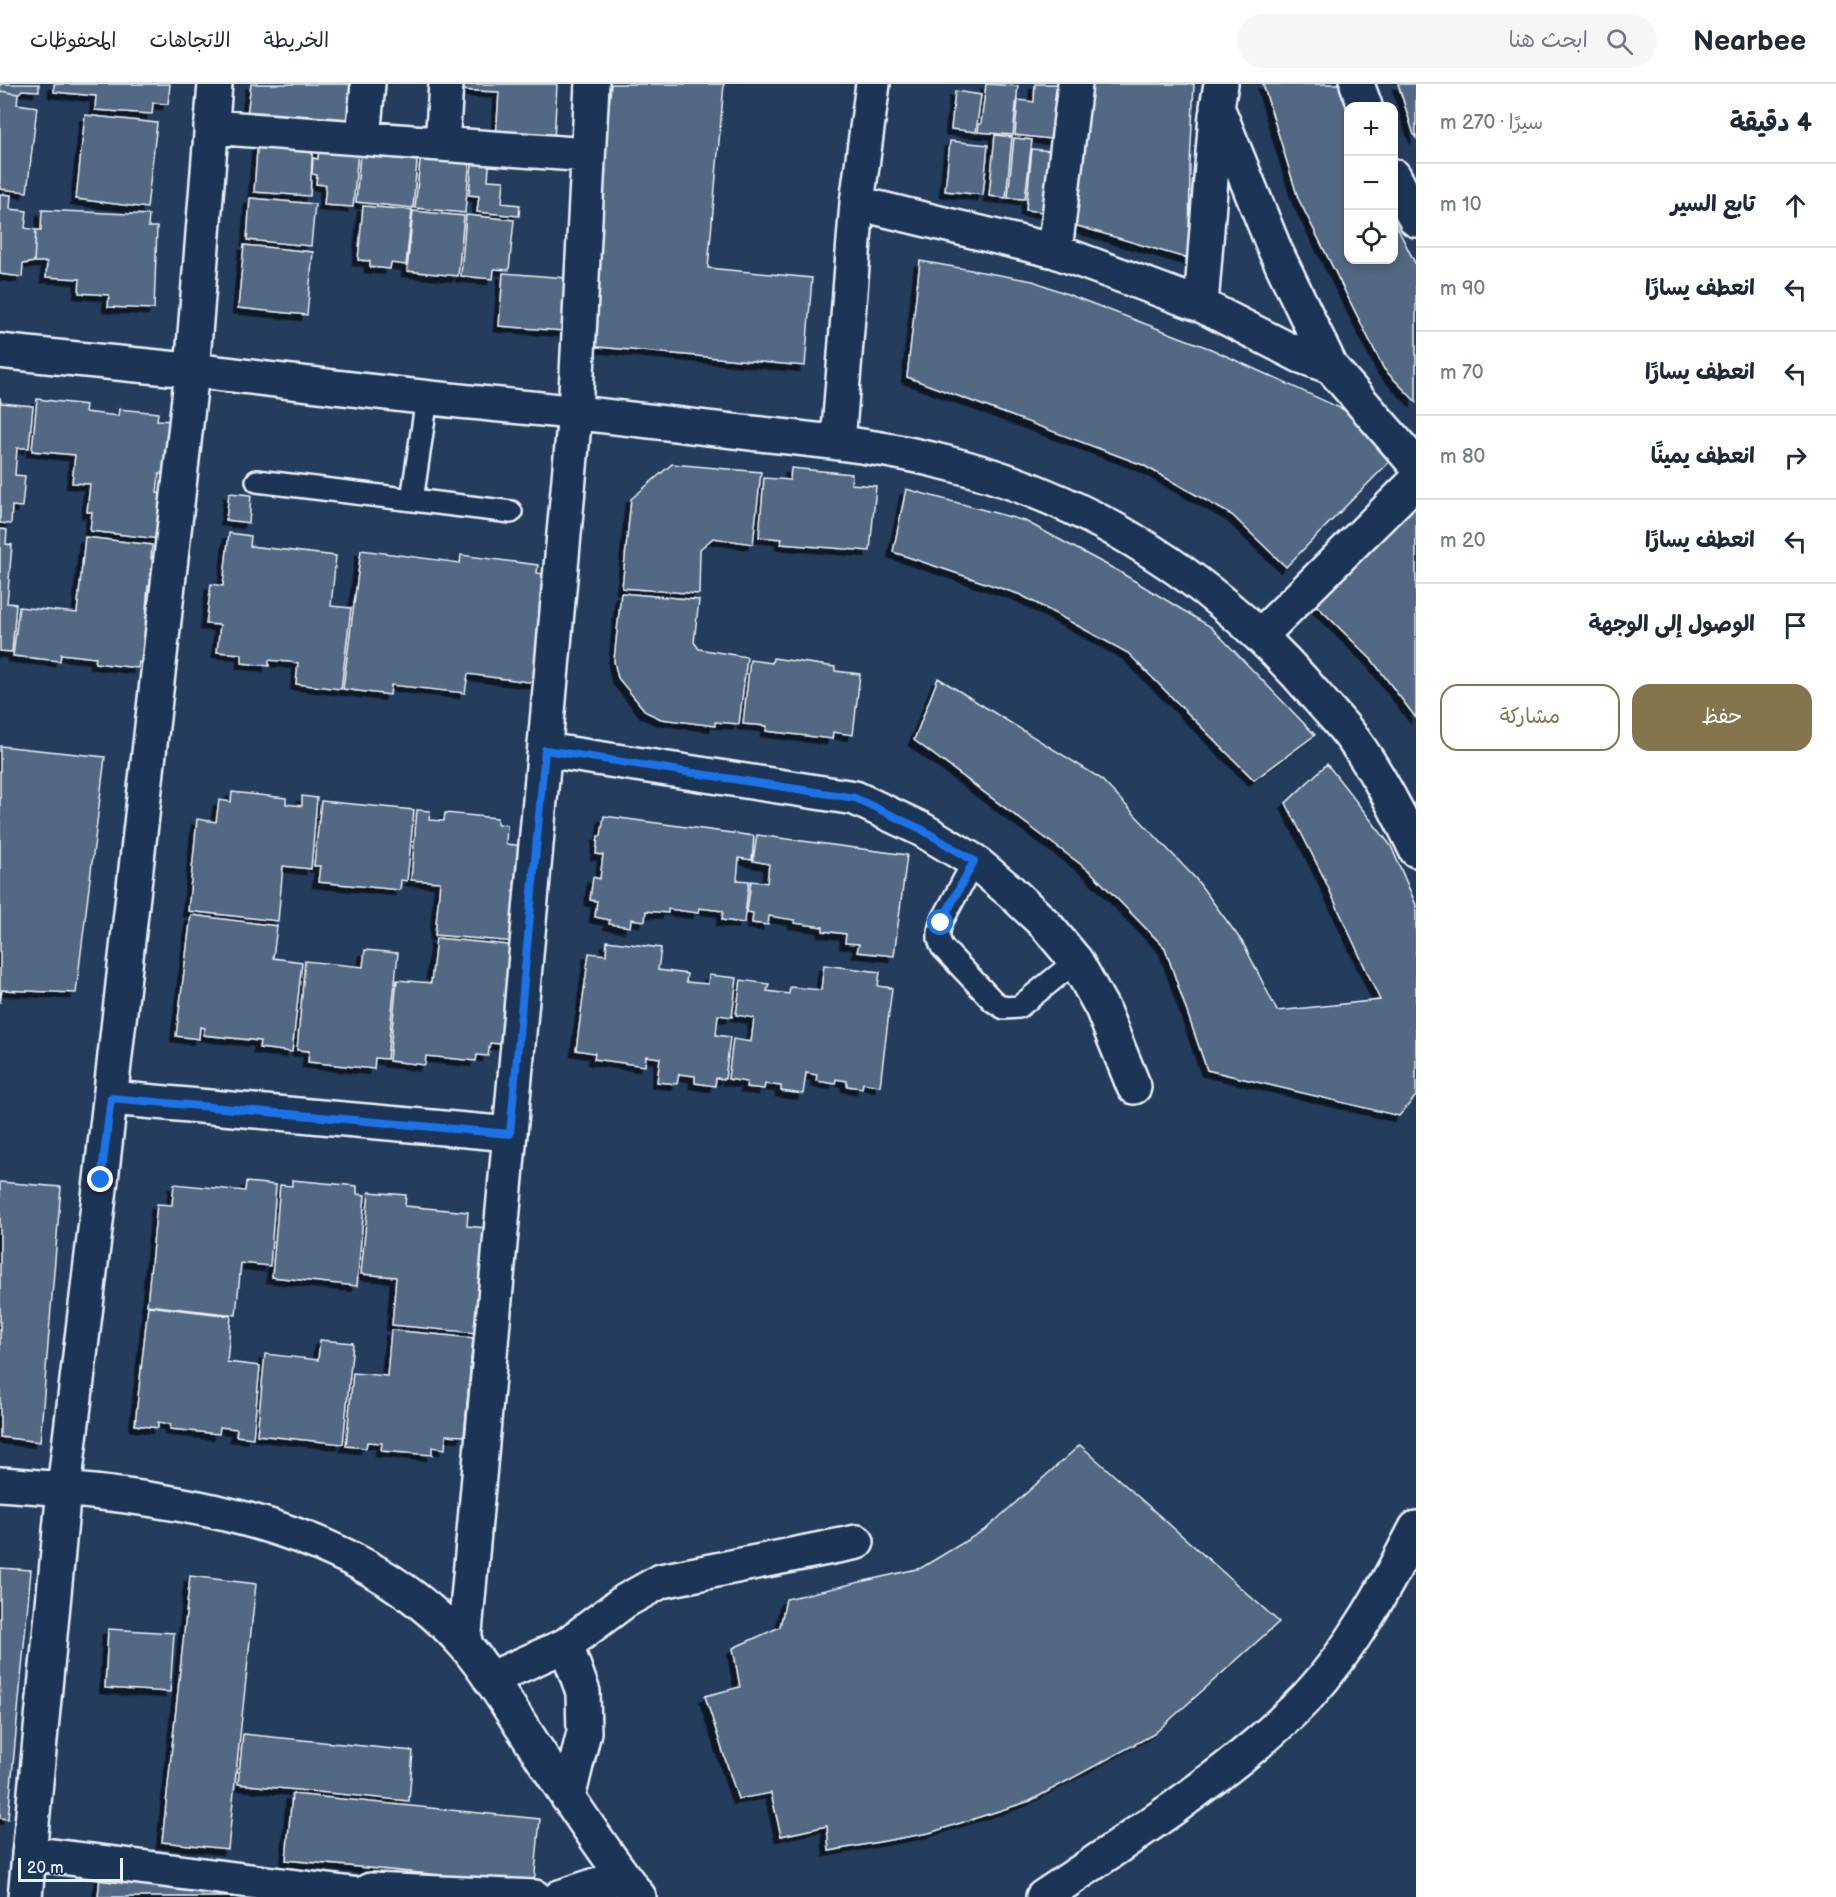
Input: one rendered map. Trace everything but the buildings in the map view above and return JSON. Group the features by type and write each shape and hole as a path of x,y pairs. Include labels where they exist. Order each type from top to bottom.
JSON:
{"street":[{"path":"215,84 192,371 111,1098 20,1876 360,1896 370,1890 535,1897"},
{"path":"363,138 368,84"},
{"path":"442,144 446,84"},
{"path":"464,1643 575,412 592,84"},
{"path":"838,443 857,203 873,84"},
{"path":"1055,251 1075,84"},
{"path":"1357,84 1364,102"},
{"path":"1201,305 1219,95"},
{"path":"1219,95 1275,250 1331,367 1416,465"},
{"path":"211,127 588,155"},
{"path":"1398,184 1416,220"},
{"path":"857,203 1055,251 1201,305 1301,356 1331,367"},
{"path":"0,351 575,412 838,443 948,463 1013,483 1064,502 1152,551 1205,588 1261,635 1353,739 1396,808 1416,849"},
{"path":"1261,635 1416,481"},
{"path":"545,750 855,798 921,829 974,861 1011,892 1046,925 1076,961 1102,1008 1134,1088"},
{"path":"111,1098 510,1134"},
{"path":"0,1484 64,1489 178,1504 289,1532 325,1546 406,1593 464,1643 631,1887 560,1897"},
{"path":"1043,1897 1221,1774 1271,1732 1308,1695 1344,1650 1385,1588 1416,1528"},
{"path":"490,1679 566,1645 625,1600 661,1581 857,1542"},
{"path":"566,1645 583,1692 584,1702 584,1732 568,1798"}],"lane":[{"path":"412,500 427,398"},
{"path":"257,481 511,512"},
{"path":"974,861 941,923 939,939 948,954 993,1001 1004,1008 1019,1007 1076,961"}],"route":[{"path":"101,1180 111,1098 510,1134 545,750 855,798 921,829 974,861 941,923"}]}
